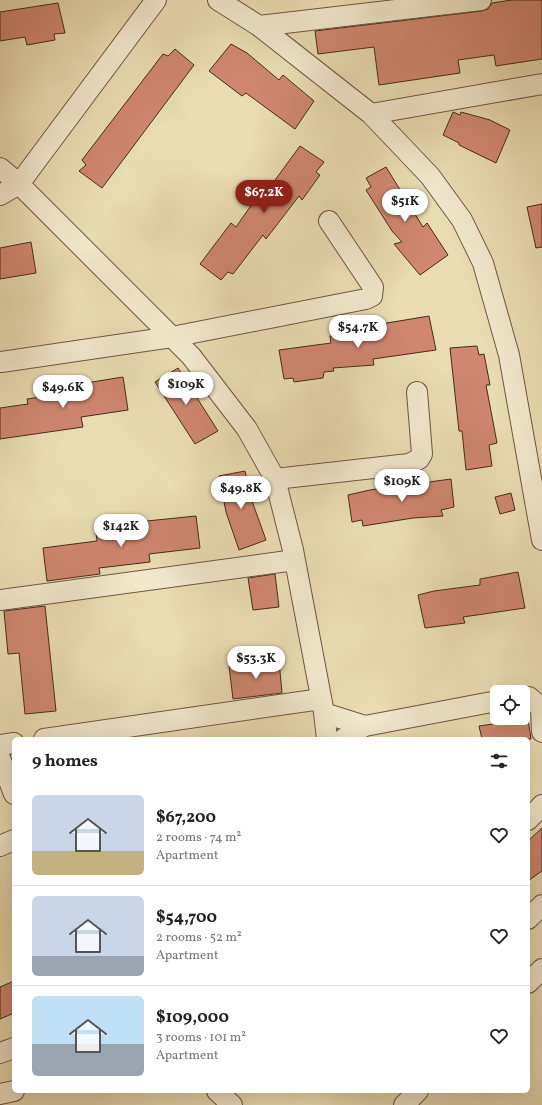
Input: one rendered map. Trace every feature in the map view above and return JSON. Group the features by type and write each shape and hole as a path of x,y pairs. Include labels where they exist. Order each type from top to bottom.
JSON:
{"street":[{"path":"0,195 19,184 156,0"},
{"path":"218,0 258,26 371,114 430,176 462,220 483,263 510,355 538,492 542,540"},
{"path":"258,26 481,0"},
{"path":"371,114 542,84"},
{"path":"0,168 19,184 191,356 247,429 275,479 295,560 323,706 327,737"},
{"path":"1,362 172,337 366,299 372,296 372,287 329,221"},
{"path":"275,479 409,464 419,459 422,454 417,392"},
{"path":"0,600 295,560"},
{"path":"530,698 541,708 542,732"},
{"path":"346,737 364,726 490,702"},
{"path":"61,737 323,706 364,726"},
{"path":"0,745 12,743"},
{"path":"0,758 12,789"},
{"path":"530,818 542,805"},
{"path":"0,846 12,841"},
{"path":"530,917 542,905"},
{"path":"530,981 542,969"},
{"path":"0,1053 12,1049"},
{"path":"0,1094 12,1091"},
{"path":"219,1093 232,1105"},
{"path":"404,1105 416,1093"}],"building":[{"path":"512,0 542,0 542,59 496,66 494,55 458,60 460,73 379,85 374,47 318,54 315,31 482,11 488,9 492,3"},
{"path":"58,3 65,33 54,34 55,40 27,45 25,37 0,41 0,12"},
{"path":"231,44 247,53 279,80 283,75 314,101 295,129 246,93 242,96 209,71"},
{"path":"175,49 194,65 102,188 79,171 86,165 82,160 163,54 168,56"},
{"path":"453,112 460,115 461,112 490,120 510,130 496,163 459,145 459,143 443,135"},
{"path":"300,146 324,162 316,172 320,175 302,200 299,196 266,239 263,235 233,274 228,272 221,280 200,264 231,223 236,227 266,184 270,187"},
{"path":"386,167 423,227 427,223 448,255 420,275 394,244 402,242 392,231 366,190 371,187 366,178"},
{"path":"542,204 542,247 536,248 527,207"},
{"path":"31,242 36,273 0,279 0,248"},
{"path":"429,316 436,350 373,359 374,365 333,368 334,371 324,372 323,378 294,382 293,378 284,379 279,350 331,343 330,336 381,329 381,324"},
{"path":"477,346 479,355 484,354 490,385 486,385 497,443 489,445 492,466 466,470 462,431 459,431 450,348"},
{"path":"178,368 218,431 195,444 155,382"},
{"path":"123,377 128,410 81,417 83,427 0,439 0,408 28,404 27,399 75,392 74,385"},
{"path":"245,471 252,501 266,540 239,550 226,512 219,476"},
{"path":"451,479 454,507 441,510 443,516 413,518 363,526 362,520 352,522 348,495 370,490"},
{"path":"511,493 515,510 500,514 495,497"},
{"path":"196,516 200,548 149,554 150,562 99,568 100,574 47,581 43,548 97,541 96,532 147,526 147,521"},
{"path":"518,572 525,608 463,617 465,623 425,628 418,595 434,591 480,585 480,579"},
{"path":"275,574 279,607 253,610 248,578"},
{"path":"45,606 56,711 25,714 19,653 8,654 4,611"},
{"path":"279,661 282,693 233,699 229,666"},
{"path":"490,724 529,725 531,739 530,737 482,737 479,726"},
{"path":"542,828 542,871 530,880 530,839"},
{"path":"12,982 12,1014 0,1019 0,987"}]}
